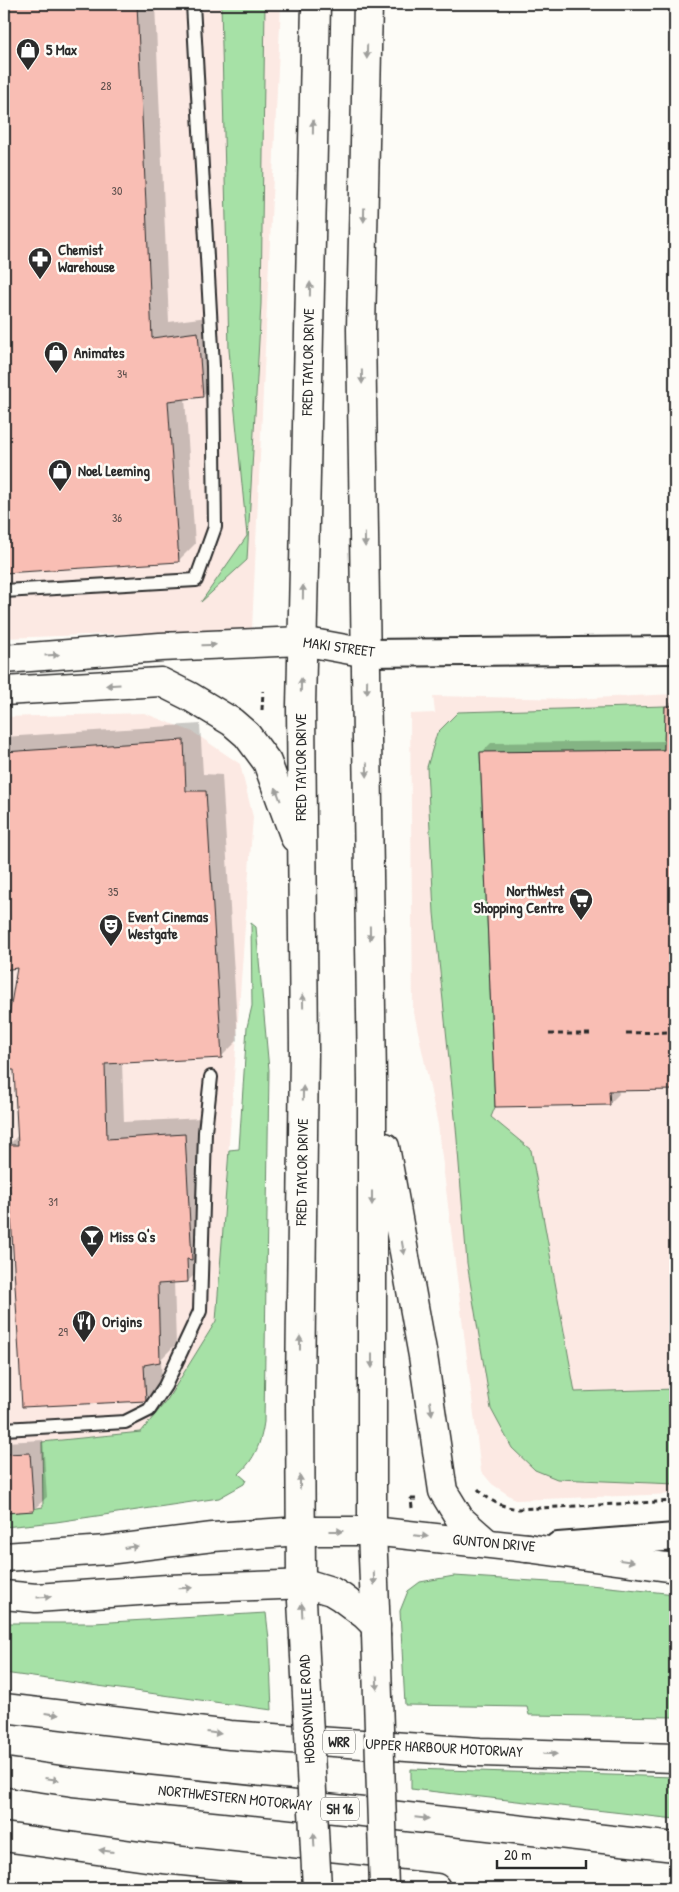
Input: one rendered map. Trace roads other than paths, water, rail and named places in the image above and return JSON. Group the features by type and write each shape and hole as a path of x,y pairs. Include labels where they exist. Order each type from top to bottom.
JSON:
{"main road":[{"name":"FRED TAYLOR DRIVE","path":"301,1531 300,1392 304,1050 301,856 302,640 316,4"},
{"path":"368,4 361,329 372,1080 372,1530 384,1888"},
{"name":"MAKI STREET","path":"4,659 160,647 302,640 367,653"},
{"path":"4,691 161,682 190,696 232,722 247,735 267,762 301,856"},
{"path":"372,1080 423,1356 444,1491 460,1519 486,1542"},
{"name":"GUNTON DRIVE","path":"4,1557 107,1550 213,1537 301,1531 372,1530 527,1548"},
{"name":"HOBSONVILLE ROAD","path":"301,1531 301,1583 317,1888"},
{"path":"527,1548 675,1568"},
{"path":"4,1596 36,1598 168,1589 301,1583 331,1591 365,1615 376,1630"},
{"name":"UPPER HARBOUR MOTORWAY","path":"4,1708 230,1735 480,1752 675,1758"},
{"name":"NORTHWESTERN MOTORWAY","path":"4,1772 73,1782 675,1847"},
{"path":"4,1837 154,1858 436,1888"},
{"path":"154,1858 293,1888"}],"street":[{"name":"MAKI STREET","path":"367,653 675,650"},
{"name":"GUNTON DRIVE","path":"527,1548 675,1537"}],"lane":[{"path":"4,591 196,580 216,527 213,366 193,4"},
{"path":"4,1428 125,1422 149,1410 165,1386 200,1311 205,1132 211,1077"}],"place":[{"name":"5 Max","path":"28,71"},
{"name":"Chemist Warehouse","path":"40,280"},
{"name":"Animates","path":"56,374"},
{"name":"Noel Leeming","path":"60,492"},
{"name":"NorthWest Shopping Centre","path":"581,921"},
{"name":"Event Cinemas Westgate","path":"111,947"},
{"name":"Miss Q's","path":"92,1258"},
{"name":"Origins","path":"84,1343"}]}
